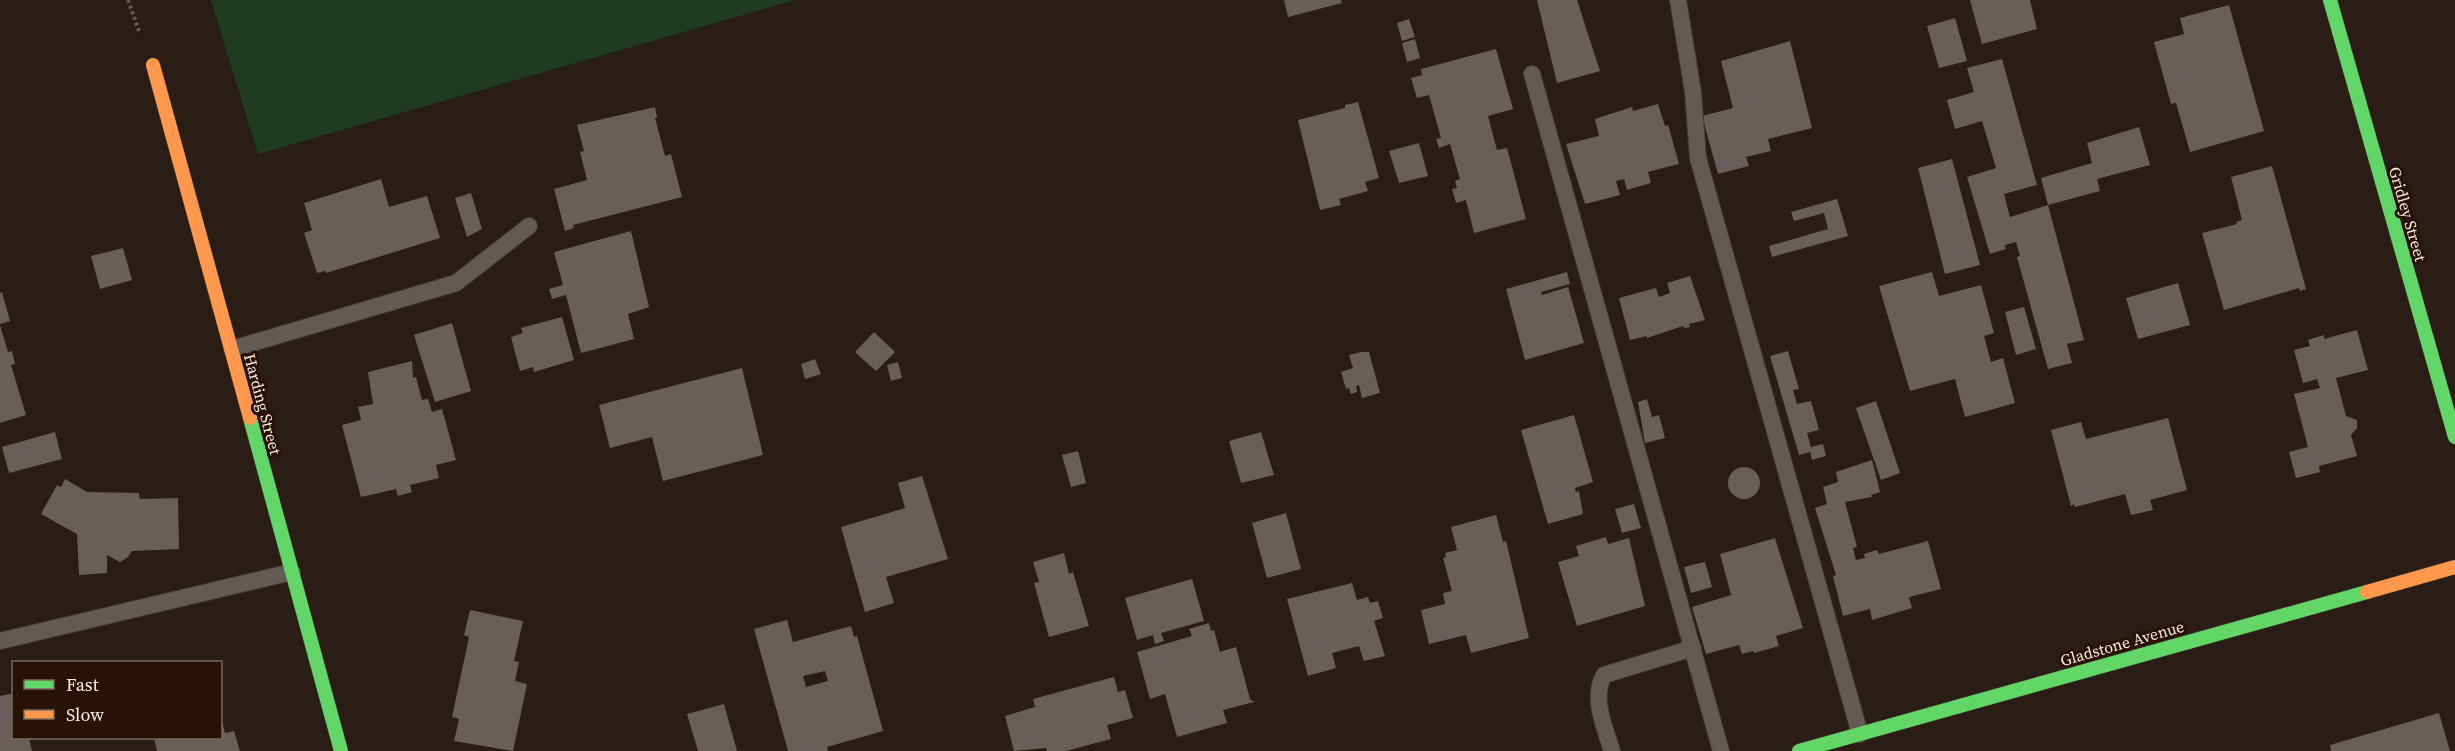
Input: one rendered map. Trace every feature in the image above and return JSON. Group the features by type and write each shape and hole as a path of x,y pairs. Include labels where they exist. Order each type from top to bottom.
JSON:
{"street":[{"name":"Gridley Street","path":"2330,0 2455,437"},
{"name":"Harding Street","path":"153,65 341,751"},
{"name":"Gladstone Avenue","path":"1799,751 2455,567"}],"lane":[{"path":"1678,0 1693,92 1698,158 1860,734"},
{"path":"1532,74 1721,751"},
{"path":"232,349 456,283 529,226"},
{"path":"0,641 292,572"},
{"path":"1612,751 1598,701 1599,685 1604,675 1693,648"}],"path":[{"path":"128,0 133,16"}],"green space":[{"path":"211,0 795,0 258,154"}],"building":[{"path":"1284,0 1341,0 1342,3 1288,17"},
{"path":"1537,0 1577,0 1600,71 1557,83"},
{"path":"1970,0 2030,0 2037,29 1982,44"},
{"path":"2229,5 2264,131 2190,152 2176,103 2171,104 2154,42 2184,34 2180,18"},
{"path":"1955,18 1967,61 1939,68 1927,26"},
{"path":"1409,19 1415,37 1402,41 1397,23"},
{"path":"1415,39 1420,58 1407,62 1402,43"},
{"path":"1790,41 1812,128 1768,139 1771,151 1746,157 1749,166 1718,174 1702,116 1733,108 1721,61"},
{"path":"1496,49 1513,109 1488,116 1497,150 1507,148 1526,219 1474,233 1466,200 1456,203 1452,189 1457,188 1455,181 1460,179 1450,144 1439,148 1436,139 1441,138 1429,95 1417,98 1411,78 1422,75 1421,69"},
{"path":"2002,59 2037,185 2004,194 2010,217 2048,205 2084,340 2067,344 2072,363 2048,369 2017,257 2020,256 2016,242 2005,245 2006,249 1990,254 1967,177 1996,168 1982,121 1955,129 1947,100 1974,92 1967,68"},
{"path":"1358,102 1379,178 1365,182 1368,191 1339,199 1341,205 1320,210 1298,120 1345,108 1345,105"},
{"path":"1658,104 1665,126 1668,125 1679,164 1648,172 1651,183 1627,190 1624,179 1616,181 1620,195 1585,204 1566,144 1599,136 1595,119 1632,107 1633,111"},
{"path":"655,107 657,118 655,118 665,156 671,154 682,197 573,225 574,228 565,231 554,189 587,180 580,152 584,151 577,125"},
{"path":"2139,127 2150,165 2097,179 2100,191 2048,205 2041,178 2092,163 2087,143"},
{"path":"1419,143 1428,176 1399,183 1389,151"},
{"path":"1952,159 1980,265 1945,274 1918,168"},
{"path":"2272,166 2306,289 2300,291 2299,288 2224,310 2202,233 2237,224 2236,222 2242,220 2231,177"},
{"path":"381,179 389,207 427,196 440,238 326,273 325,271 317,273 304,233 312,230 304,203"},
{"path":"471,193 482,229 467,237 455,198"},
{"path":"1837,199 1848,236 1772,257 1769,246 1828,229 1824,213 1794,221 1791,212"},
{"path":"631,231 649,307 628,314 634,339 581,353 566,295 552,299 549,289 563,285 554,252"},
{"path":"123,248 132,280 100,289 91,256"},
{"path":"1567,272 1570,284 1541,292 1542,295 1568,287 1584,343 1525,360 1506,289"},
{"path":"1932,272 1939,296 1981,285 1994,333 1984,336 1991,362 2003,358 2015,403 1965,417 1955,379 1910,391 1879,286"},
{"path":"1690,276 1705,320 1689,324 1690,327 1684,328 1683,326 1647,338 1647,336 1630,340 1619,298 1656,288 1659,297 1670,293 1667,283"},
{"path":"2178,283 2190,325 2138,339 2126,298"},
{"path":"2,292 10,321 0,324 0,293"},
{"path":"2024,307 2036,349 2016,355 2005,312"},
{"path":"562,317 574,360 534,372 533,367 520,371 511,337 523,333 521,328"},
{"path":"452,323 471,391 435,402 414,335"},
{"path":"0,325 8,352 12,351 15,364 11,365 26,415 0,423"},
{"path":"2357,330 2368,370 2336,378 2346,416 2357,420 2357,428 2351,435 2357,456 2319,466 2320,472 2296,478 2289,452 2308,447 2294,394 2320,388 2317,379 2303,383 2294,350 2310,346 2308,340 2324,335 2324,339"},
{"path":"874,332 895,352 876,371 855,352"},
{"path":"1788,351 1799,389 1793,390 1797,404 1811,401 1819,430 1807,433 1811,447 1823,444 1826,456 1812,460 1810,452 1799,455 1770,356"},
{"path":"1369,352 1380,393 1362,398 1359,385 1356,386 1357,392 1351,394 1349,388 1346,389 1341,372 1353,368 1349,355"},
{"path":"815,359 821,374 805,379 801,364"},
{"path":"412,361 413,378 416,377 422,400 428,399 432,412 442,409 456,460 436,465 439,478 410,485 412,492 398,496 396,489 361,497 342,425 361,420 358,407 373,404 368,372"},
{"path":"898,362 902,378 891,381 887,365"},
{"path":"742,368 763,455 663,481 652,437 610,448 599,405"},
{"path":"1647,399 1652,417 1659,415 1665,438 1645,443 1638,402"},
{"path":"1876,401 1900,473 1881,480 1856,408"},
{"path":"1574,415 1593,482 1575,488 1576,492 1579,491 1583,514 1548,524 1521,430"},
{"path":"2168,418 2187,490 2150,500 2153,510 2131,515 2125,494 2075,507 2074,504 2071,506 2051,430 2081,422 2086,439"},
{"path":"55,432 62,459 9,473 2,447"},
{"path":"1261,432 1274,475 1241,483 1229,441"},
{"path":"1078,451 1086,483 1071,487 1062,455"},
{"path":"1872,460 1880,492 1871,495 1872,497 1845,502 1857,547 1853,548 1856,560 1865,558 1864,554 1877,550 1879,554 1928,541 1941,589 1909,597 1912,608 1872,620 1870,609 1843,616 1833,576 1836,575 1815,508 1827,504 1823,487 1838,482 1836,472"},
{"path":"1744,467 1755,472 1760,483 1755,494 1744,499 1733,494 1728,483 1733,472"},
{"path":"922,476 948,559 886,577 894,603 865,612 841,527 905,508 898,483"},
{"path":"65,479 87,492 139,493 140,499 178,498 179,549 132,551 120,562 107,555 107,573 79,575 77,534 41,514 57,485 61,487"},
{"path":"1634,504 1641,528 1622,533 1615,509"},
{"path":"1286,513 1301,569 1267,578 1252,523"},
{"path":"1496,515 1503,542 1506,541 1529,638 1471,653 1466,635 1429,644 1421,610 1445,604 1443,593 1452,591 1443,558 1446,557 1445,553 1457,550 1451,527"},
{"path":"1606,537 1608,544 1629,538 1645,606 1577,626 1558,562 1579,556 1576,546"},
{"path":"1775,538 1803,628 1776,636 1779,646 1754,653 1753,651 1742,654 1739,645 1706,654 1692,607 1731,595 1720,554"},
{"path":"1064,553 1069,574 1073,572 1089,626 1049,637 1034,583 1039,582 1033,562"},
{"path":"1705,562 1712,587 1691,593 1684,567"},
{"path":"1192,579 1204,621 1161,633 1164,641 1155,644 1153,635 1137,640 1125,598"},
{"path":"1352,583 1357,600 1368,597 1370,603 1378,601 1383,618 1374,621 1385,656 1364,661 1359,646 1332,653 1336,668 1308,676 1287,599"},
{"path":"470,610 523,621 514,661 519,662 515,681 527,684 513,751 454,741 459,719 452,717 469,637 464,635"},
{"path":"787,620 793,642 851,626 854,637 857,636 883,731 827,747 828,751 788,751 754,629","holes":["825,671 828,681 806,687 803,676"]},
{"path":"1209,623 1211,631 1214,630 1220,652 1236,647 1250,699 1254,702 1223,710 1227,723 1177,737 1165,694 1150,699 1137,652 1192,636 1189,629"},
{"path":"1114,677 1118,692 1125,690 1133,718 1107,725 1111,739 1066,751 1047,751 1046,748 1014,751 1005,716 1035,707 1033,699"},
{"path":"12,693 12,739 29,739 32,751 0,751 0,696"},
{"path":"724,704 737,751 698,751 687,714"},
{"path":"2439,713 2450,751 2331,751 2330,745"},
{"path":"222,721 225,733 234,731 240,751 157,751 154,739 222,739"}],"traffic: fast":[{"path":"2330,0 2455,437"},
{"path":"250,418 341,751"},
{"path":"1799,751 2367,592"}],"traffic: slow":[{"path":"153,65 250,418"},
{"path":"2367,592 2455,567"}]}
